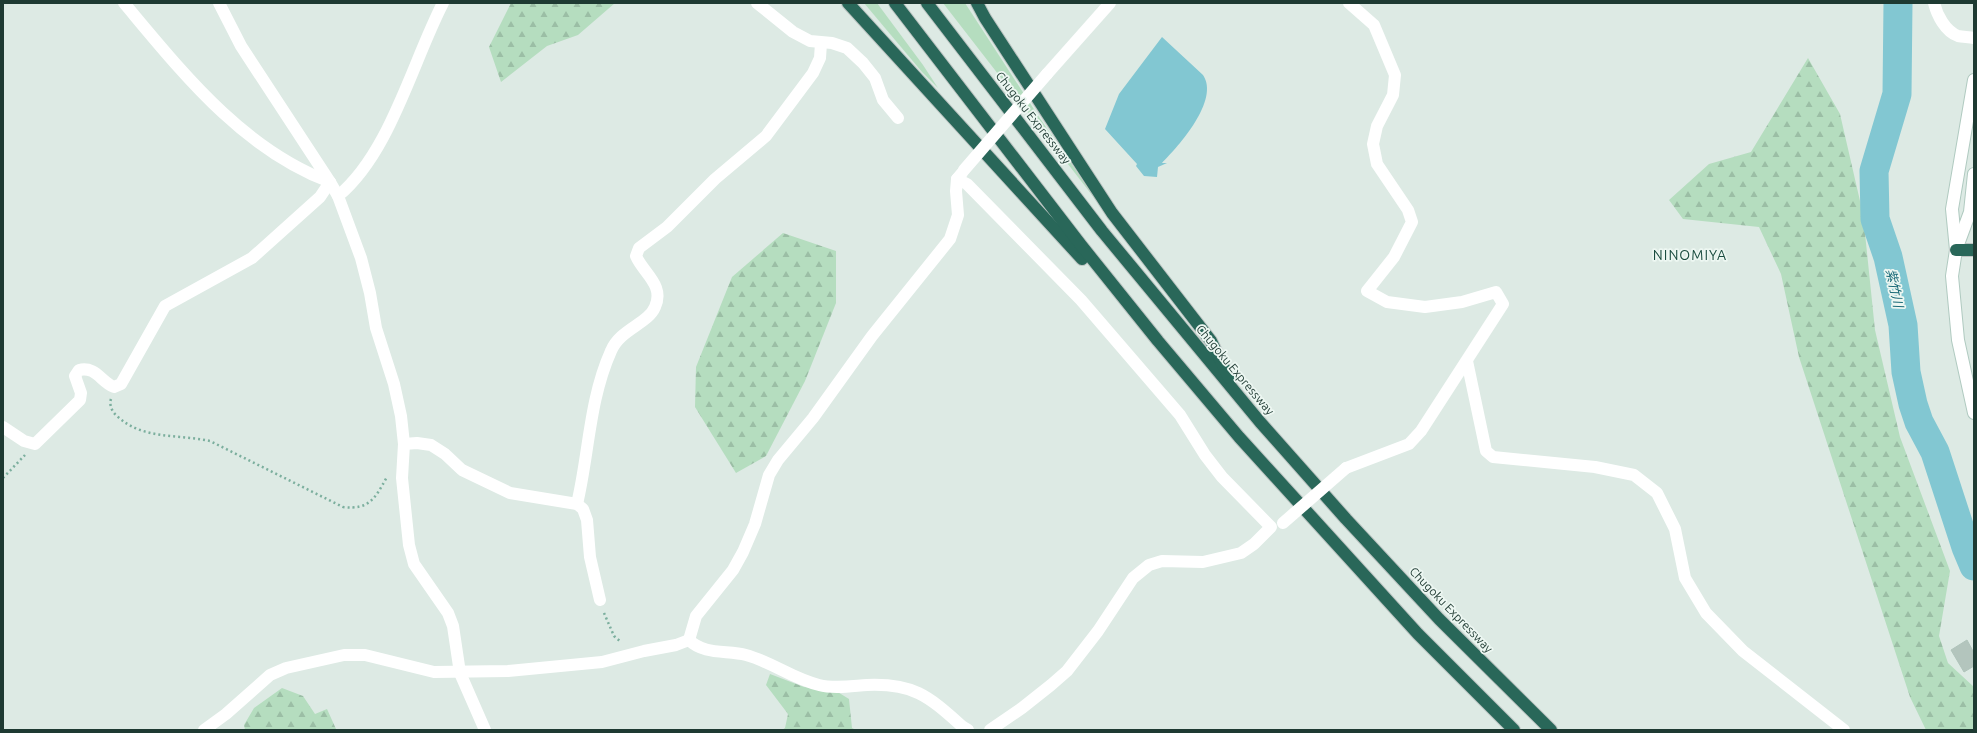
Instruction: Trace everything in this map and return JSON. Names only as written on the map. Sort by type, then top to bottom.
[{"type":"highway","points":[[848,3],[1158,341]]},
{"type":"highway","points":[[895,3],[1076,239],[1158,341],[1239,437],[1418,634],[1514,730]]},
{"type":"highway","name":"Chugoku Expressway","points":[[927,3],[1102,231],[1237,394],[1346,519],[1439,619],[1551,730]]},
{"type":"highway","points":[[978,3],[985,18],[1112,213],[1211,341],[1237,394]]},
{"type":"highway","points":[[1956,250],[1974,250]]},
{"type":"street","points":[[124,3],[169,57],[206,97],[244,132],[279,156],[315,177],[330,182]]},
{"type":"street","points":[[219,3],[241,46],[338,196],[361,258],[370,293],[376,328],[394,384],[401,416],[404,444],[402,478],[409,537],[414,564],[448,613],[453,626],[460,673],[485,730]]},
{"type":"street","points":[[338,196],[349,187],[370,160],[393,118],[444,3]]},
{"type":"street","points":[[758,3],[793,32],[810,41],[832,43],[847,48],[863,63],[875,78],[883,100],[898,118]]},
{"type":"street","points":[[689,640],[696,616],[733,570],[743,552],[755,524],[770,475],[778,460],[813,418],[872,336],[950,239],[958,215],[956,191],[961,175],[1110,3]]},
{"type":"street","points":[[990,730],[1022,708],[1067,671],[1098,631],[1133,578],[1149,565],[1162,561],[1203,562],[1241,553],[1254,544],[1272,527],[1283,523],[1346,468],[1409,444],[1421,431],[1503,304],[1496,292],[1462,302],[1425,307],[1387,302],[1367,291],[1394,257],[1412,222],[1408,210],[1377,164],[1373,144],[1377,126],[1393,96],[1395,75],[1374,25],[1358,9],[1349,3]]},
{"type":"street","points":[[1934,3],[1936,11],[1944,25],[1957,36],[1974,38]]},
{"type":"street","points":[[576,504],[581,485],[590,421],[599,384],[611,350],[619,337],[649,315],[655,307],[657,293],[651,276],[640,266],[636,256],[640,248],[667,227],[715,179],[766,136],[813,73],[820,58],[821,43]]},
{"type":"street","points":[[1956,250],[1952,209],[1974,80]]},
{"type":"street","points":[[1974,174],[1970,212],[1956,250],[1952,276],[1958,340],[1974,413]]},
{"type":"street","points":[[961,175],[967,184],[1082,300],[1180,415],[1205,455],[1222,477],[1272,527]]},
{"type":"street","points":[[3,427],[24,441],[35,444],[80,400],[81,393],[75,376],[79,370],[86,368],[96,372],[107,384],[114,387],[121,384],[165,306],[252,258],[320,197],[330,182]]},
{"type":"street","points":[[1467,361],[1486,451],[1493,457],[1595,467],[1634,475],[1658,492],[1675,529],[1684,578],[1706,613],[1743,651],[1844,730]]},
{"type":"street","points":[[404,444],[417,443],[431,445],[445,454],[462,470],[510,493],[576,504],[583,509],[587,520],[590,557],[600,600]]},
{"type":"street","points":[[204,730],[226,714],[270,675],[286,668],[344,655],[365,655],[434,672],[460,673],[508,671],[602,662],[644,651],[676,645],[689,640]]},
{"type":"street","points":[[689,640],[695,646],[708,650],[745,655],[765,661],[805,681],[821,686],[898,686],[915,690],[933,700],[968,730]]},
{"type":"path","points":[[114,387],[110,403],[113,412],[124,423],[141,431],[163,436],[190,437],[210,440],[343,507],[353,508],[367,504],[375,498],[390,472],[396,467],[403,465]]},
{"type":"path","points":[[3,478],[35,444]]},
{"type":"path","points":[[600,600],[607,624],[614,636],[624,644],[644,651]]},
{"type":"green space","points":[[511,3],[615,3],[578,35],[547,46],[501,82],[489,47]]},
{"type":"green space","points":[[864,3],[877,3],[923,65],[938,88],[922,72]]},
{"type":"green space","points":[[943,3],[965,3],[1039,117],[1102,208]]},
{"type":"green space","points":[[1808,58],[1840,114],[1863,214],[1875,330],[1900,437],[1950,571],[1939,636],[1948,663],[1974,687],[1974,730],[1926,730],[1910,697],[1799,357],[1781,274],[1759,227],[1683,219],[1669,200],[1709,164],[1751,152]]},
{"type":"green space","points":[[783,233],[836,251],[836,303],[805,381],[766,456],[736,473],[695,407],[696,367],[732,277]]},
{"type":"green space","points":[[770,674],[804,687],[836,691],[849,699],[852,728],[856,730],[782,730],[785,728],[788,714],[766,685]]},
{"type":"green space","points":[[282,688],[303,696],[315,714],[327,709],[336,729],[245,730],[244,725],[254,708]]},
{"type":"water","points":[[1162,37],[1203,75],[1207,85],[1206,97],[1202,109],[1187,134],[1162,163],[1167,163],[1158,167],[1157,177],[1144,176],[1136,166],[1137,164],[1105,129],[1119,94]]},
{"type":"building","points":[[1967,640],[1974,653],[1974,666],[1964,672],[1951,650]]},
{"type":"waterway","name":"紫竹川","points":[[1898,3],[1897,94],[1874,171],[1875,219],[1888,257],[1903,325],[1906,372],[1913,404],[1919,422],[1935,452],[1966,547],[1974,566]]},
{"type":"district","name":"NINOMIYA","points":[[1690,255]]}]
